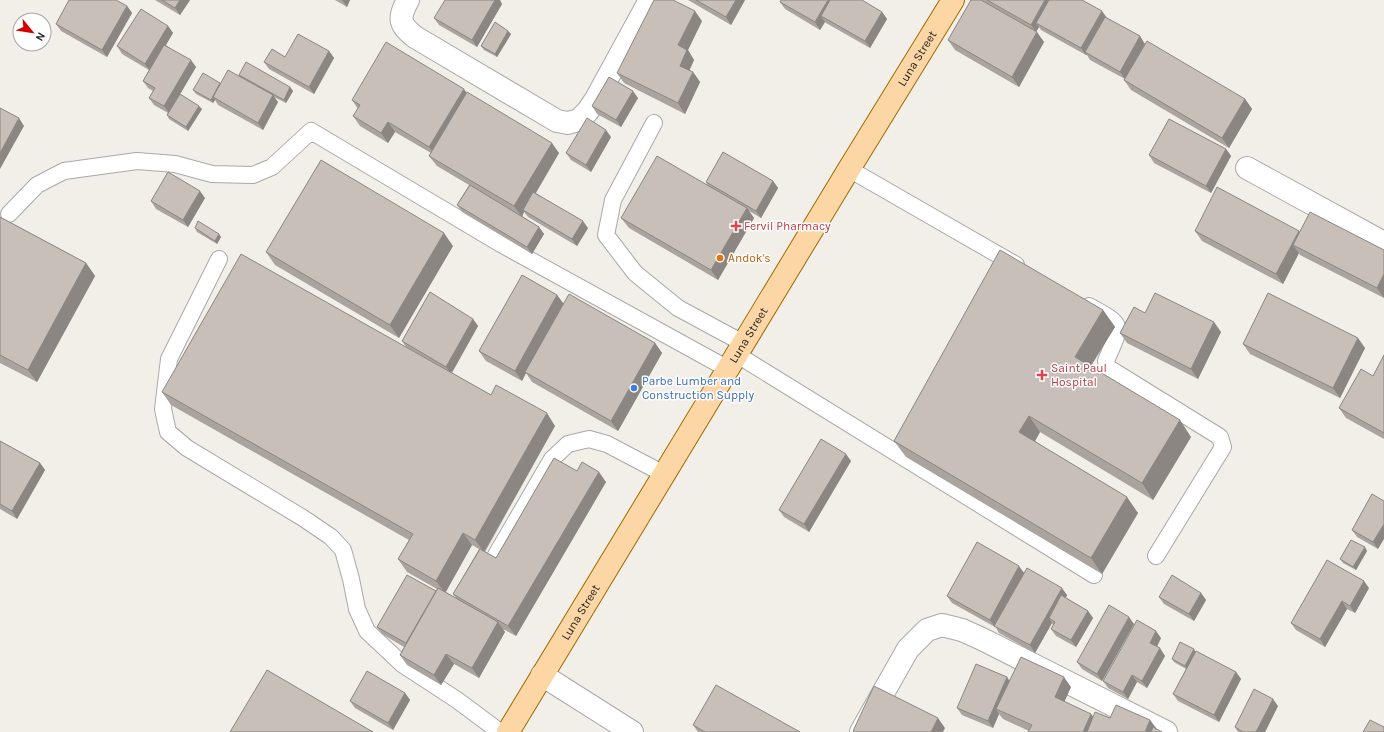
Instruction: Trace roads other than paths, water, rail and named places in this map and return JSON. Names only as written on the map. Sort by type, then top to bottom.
[{"type":"main road","name":"Luna Street","points":[[508,732],[953,0]]},
{"type":"street","points":[[408,0],[402,11],[400,21],[415,37],[557,121],[568,123],[579,120],[596,99],[650,0]]},
{"type":"street","points":[[1247,168],[1384,243]]},
{"type":"street","points":[[861,732],[908,649],[926,630],[942,625],[962,630],[982,639],[1166,732]]},
{"type":"street","points":[[542,676],[632,732]]},
{"type":"lane","points":[[654,123],[613,200],[606,235],[635,274],[736,355]]},
{"type":"lane","points":[[9,214],[37,185],[64,171],[137,161],[175,164],[212,174],[253,175],[272,167],[311,131],[501,244],[736,355],[1094,575]]},
{"type":"lane","points":[[849,169],[1029,272]]},
{"type":"lane","points":[[220,259],[169,359],[163,409],[168,432],[187,448],[303,518],[331,537],[343,550],[357,609],[367,631],[402,664],[457,700],[500,732]]},
{"type":"lane","points":[[1077,300],[1112,319],[1116,323],[1118,329],[1116,337],[1106,360],[1108,367],[1220,437],[1222,442],[1223,447],[1156,556]]},
{"type":"lane","points":[[496,555],[552,459],[568,444],[589,439],[607,444],[664,474]]},
{"type":"place","name":"Fervil Pharmacy","points":[[736,226]]},
{"type":"place","name":"Andok's","points":[[720,258]]},
{"type":"place","name":"Saint Paul Hospital","points":[[1042,375]]},
{"type":"place","name":"Parbe Lumber and Construction Supply","points":[[634,388]]}]
